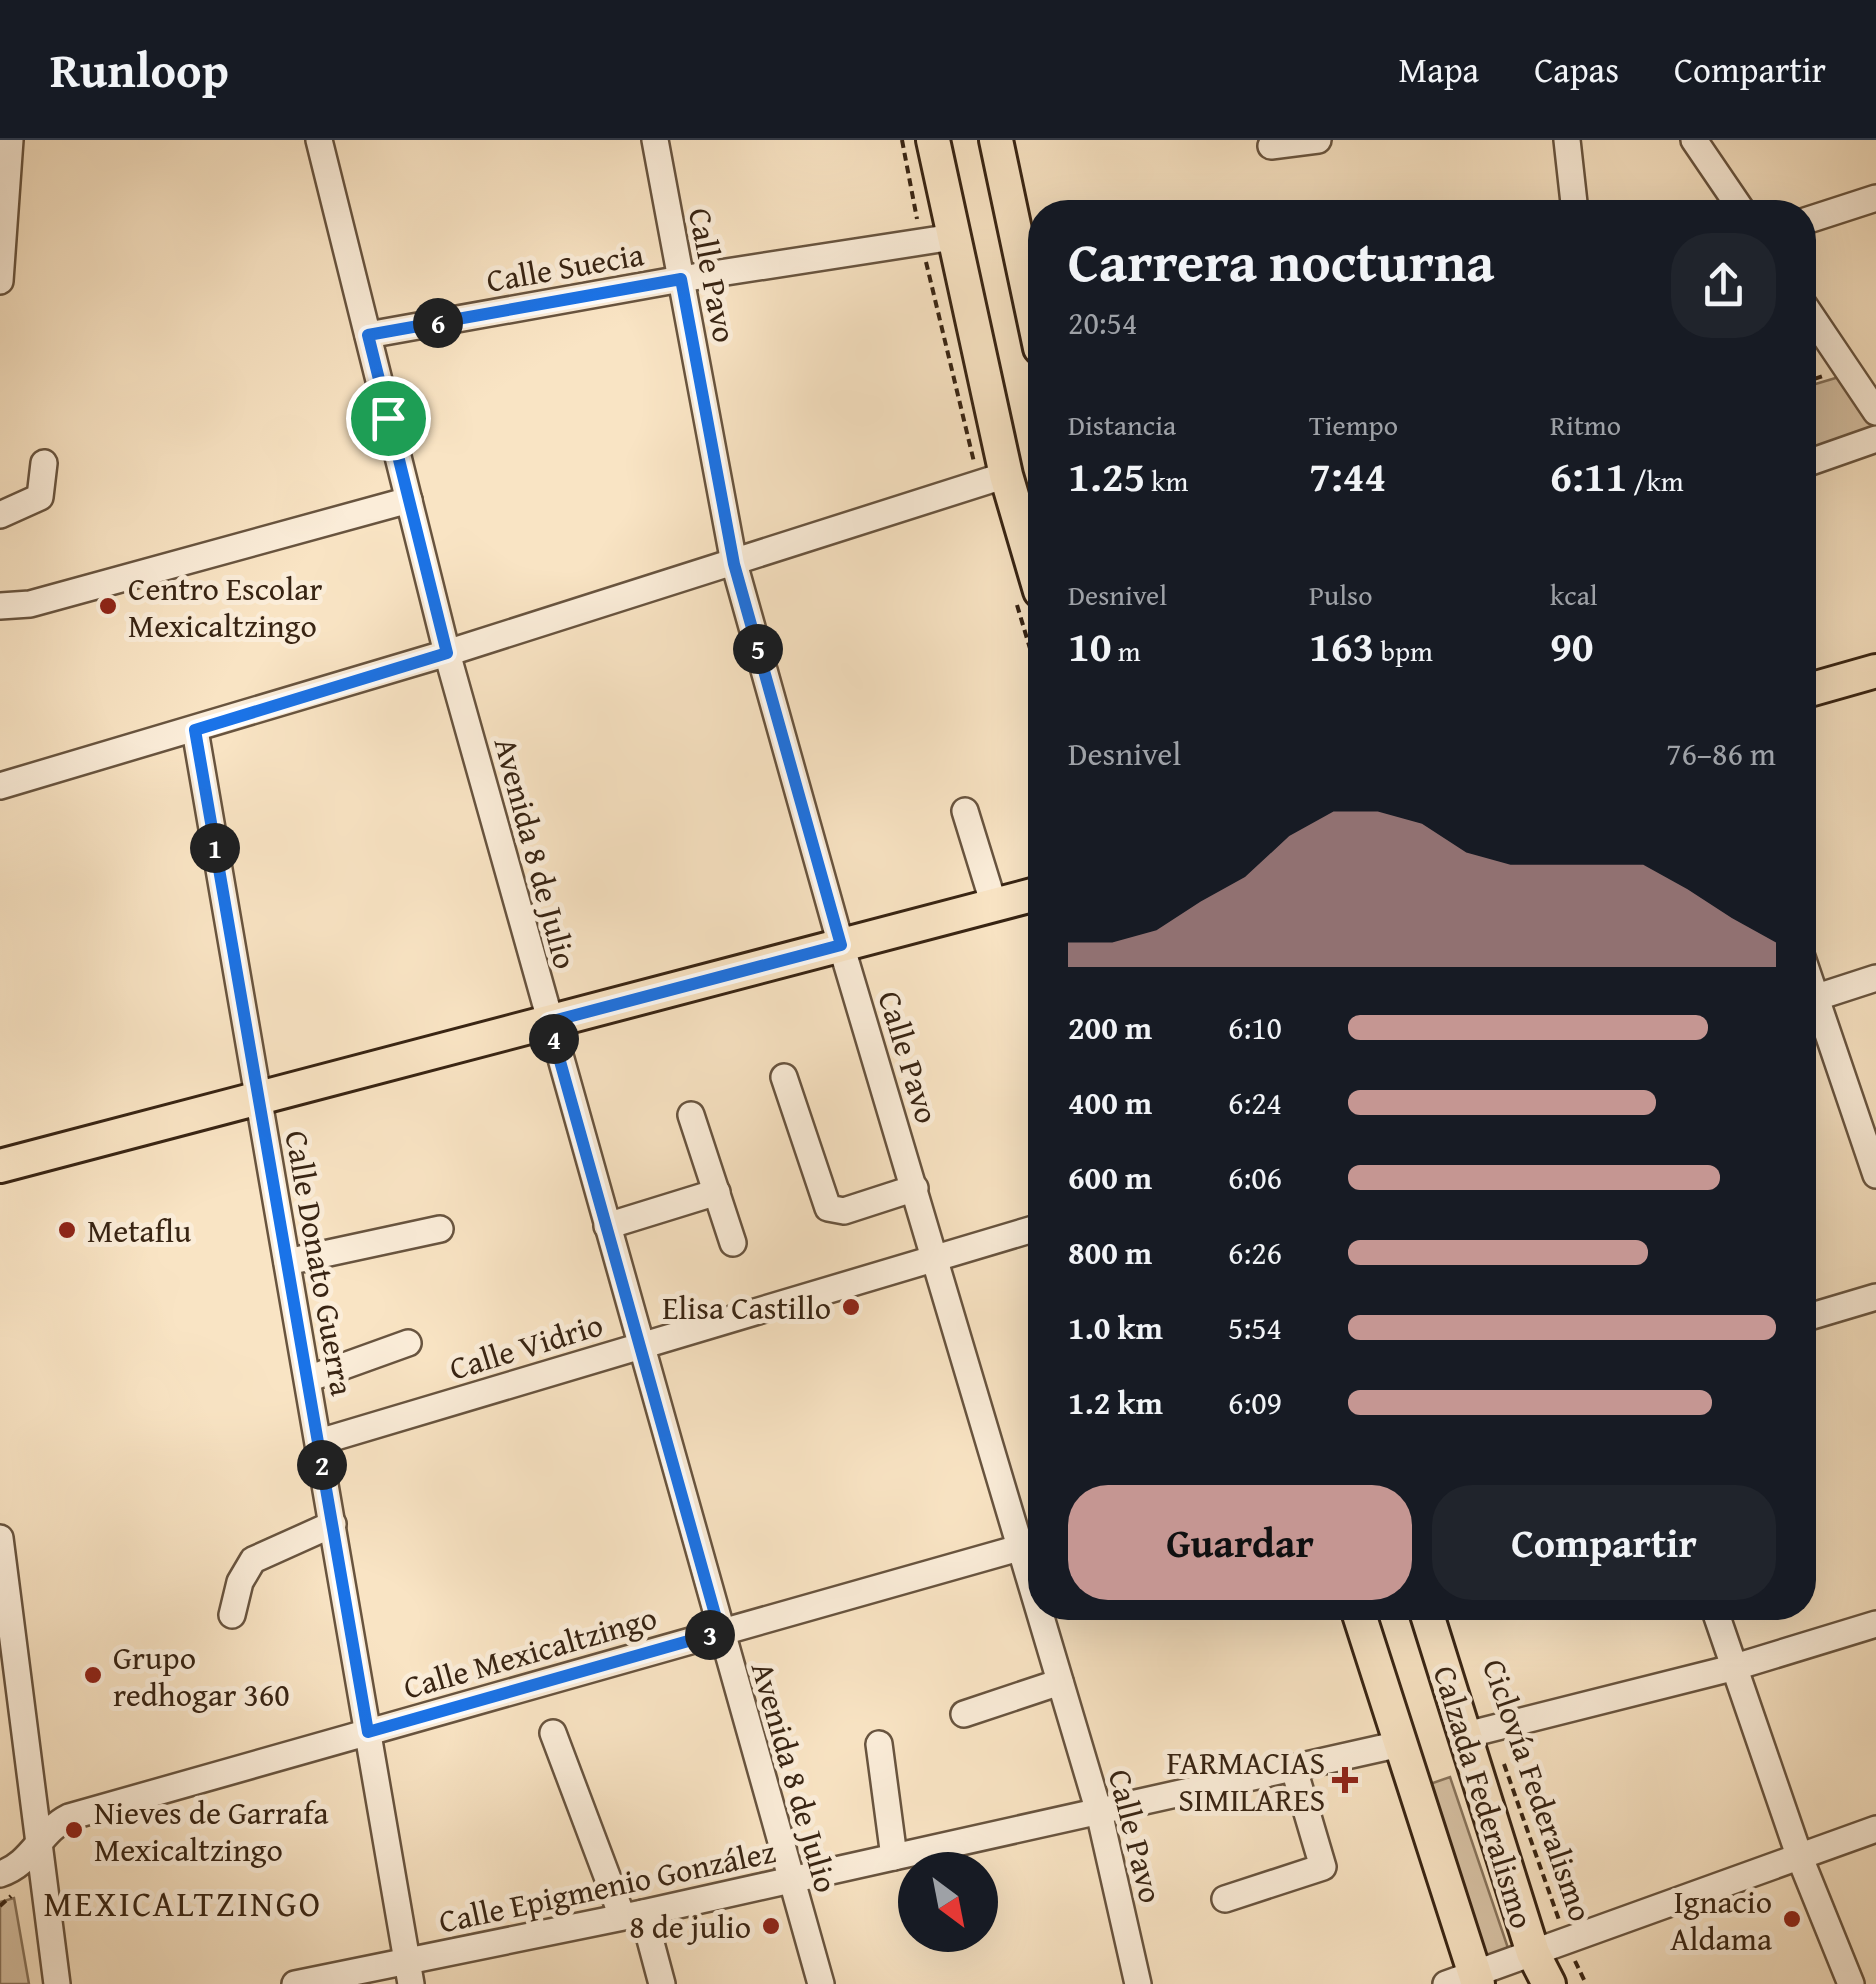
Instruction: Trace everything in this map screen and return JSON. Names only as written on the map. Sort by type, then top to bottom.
[{"type":"main road","points":[[933,140],[1006,475],[1028,551]]},
{"type":"main road","points":[[996,140],[1028,291]]},
{"type":"main road","points":[[1816,688],[1876,672]]},
{"type":"main road","points":[[0,1166],[1028,896]]},
{"type":"main road","name":"Calzada Federalismo","points":[[1360,1620],[1400,1744],[1465,1981]]},
{"type":"main road","name":"Calzada Federalismo","points":[[1429,1620],[1479,1732],[1533,1953],[1548,1984]]},
{"type":"street","points":[[0,281],[10,140]]},
{"type":"street","name":"Avenida 8 de Julio","points":[[320,140],[447,653],[820,1984]]},
{"type":"street","name":"Calle Pavo","points":[[655,140],[734,564],[841,945],[936,1257],[1028,1539]]},
{"type":"street","points":[[1272,146],[1318,140]]},
{"type":"street","points":[[1566,140],[1573,200]]},
{"type":"street","points":[[1694,140],[1735,200]]},
{"type":"street","points":[[1816,217],[1876,198]]},
{"type":"street","name":"Calle Suecia","points":[[368,335],[681,279],[953,237]]},
{"type":"street","points":[[1816,323],[1876,412]]},
{"type":"street","points":[[1816,461],[1876,439]]},
{"type":"street","points":[[0,515],[40,497],[44,463]]},
{"type":"street","points":[[0,786],[447,653],[1006,475]]},
{"type":"street","points":[[0,606],[30,604],[409,500]]},
{"type":"street","name":"Calle Donato Guerra","points":[[195,730],[409,1972]]},
{"type":"street","points":[[965,811],[994,905]]},
{"type":"street","points":[[1816,998],[1876,978]]},
{"type":"street","points":[[1816,1018],[1876,1175]]},
{"type":"street","points":[[784,1077],[828,1208],[844,1211],[915,1188]]},
{"type":"street","points":[[691,1114],[734,1243]]},
{"type":"street","points":[[607,1226],[717,1192]]},
{"type":"street","points":[[288,1262],[440,1229]]},
{"type":"street","name":"Calle Vidrio","points":[[318,1442],[1028,1230]]},
{"type":"street","points":[[1816,1315],[1876,1298]]},
{"type":"street","points":[[308,1379],[408,1342]]},
{"type":"street","points":[[232,1615],[240,1582],[254,1560],[333,1524]]},
{"type":"street","points":[[0,1538],[7,1649],[57,1984]]},
{"type":"street","name":"Calle Mexicaltzingo","points":[[0,1874],[25,1861],[50,1826],[69,1818],[1028,1546]]},
{"type":"street","name":"Calle Pavo","points":[[1046,1620],[1098,1812],[1138,1984]]},
{"type":"street","points":[[1718,1620],[1800,1858],[1851,1984]]},
{"type":"street","points":[[1479,1732],[1732,1668],[1876,1624]]},
{"type":"street","points":[[964,1714],[1060,1682]]},
{"type":"street","points":[[552,1733],[662,1984]]},
{"type":"street","points":[[879,1744],[894,1857]]},
{"type":"street","name":"Calle Epigmenio González","points":[[295,1984],[409,1972],[633,1915],[1400,1744]]},
{"type":"street","points":[[1225,1898],[1322,1867],[1294,1769]]},
{"type":"street","points":[[1465,1981],[1876,1829]]},
{"type":"path","name":"Ciclovía Federalismo","points":[[1479,1732],[1586,1984]]},
{"type":"shaded area","points":[[1839,377],[1873,427],[1816,448],[1816,384]]},
{"type":"shaded area","points":[[1450,1777],[1510,1954],[1487,1962],[1427,1785]]},
{"type":"shaded area","points":[[14,1898],[29,1984],[0,1984],[0,1902]]},
{"type":"place","name":"Centro Escolar Mexicaltzingo","points":[[108,606]]},
{"type":"place","name":"Metaflu","points":[[67,1230]]},
{"type":"place","name":"Elisa Castillo","points":[[851,1307]]},
{"type":"place","name":"Grupo redhogar 360","points":[[93,1675]]},
{"type":"place","name":"FARMACIAS SIMILARES","points":[[1345,1780]]},
{"type":"place","name":"Nieves de Garrafa Mexicaltzingo","points":[[74,1830]]},
{"type":"place","name":"Ignacio Aldama","points":[[1792,1919]]},
{"type":"place","name":"8 de julio","points":[[771,1926]]},
{"type":"district","name":"MEXICALTZINGO","points":[[183,1903]]},
{"type":"route","points":[[681,279],[734,564],[841,945],[549,1022],[720,1632],[368,1732],[195,730],[447,653],[388,418],[368,335],[681,279]]}]
